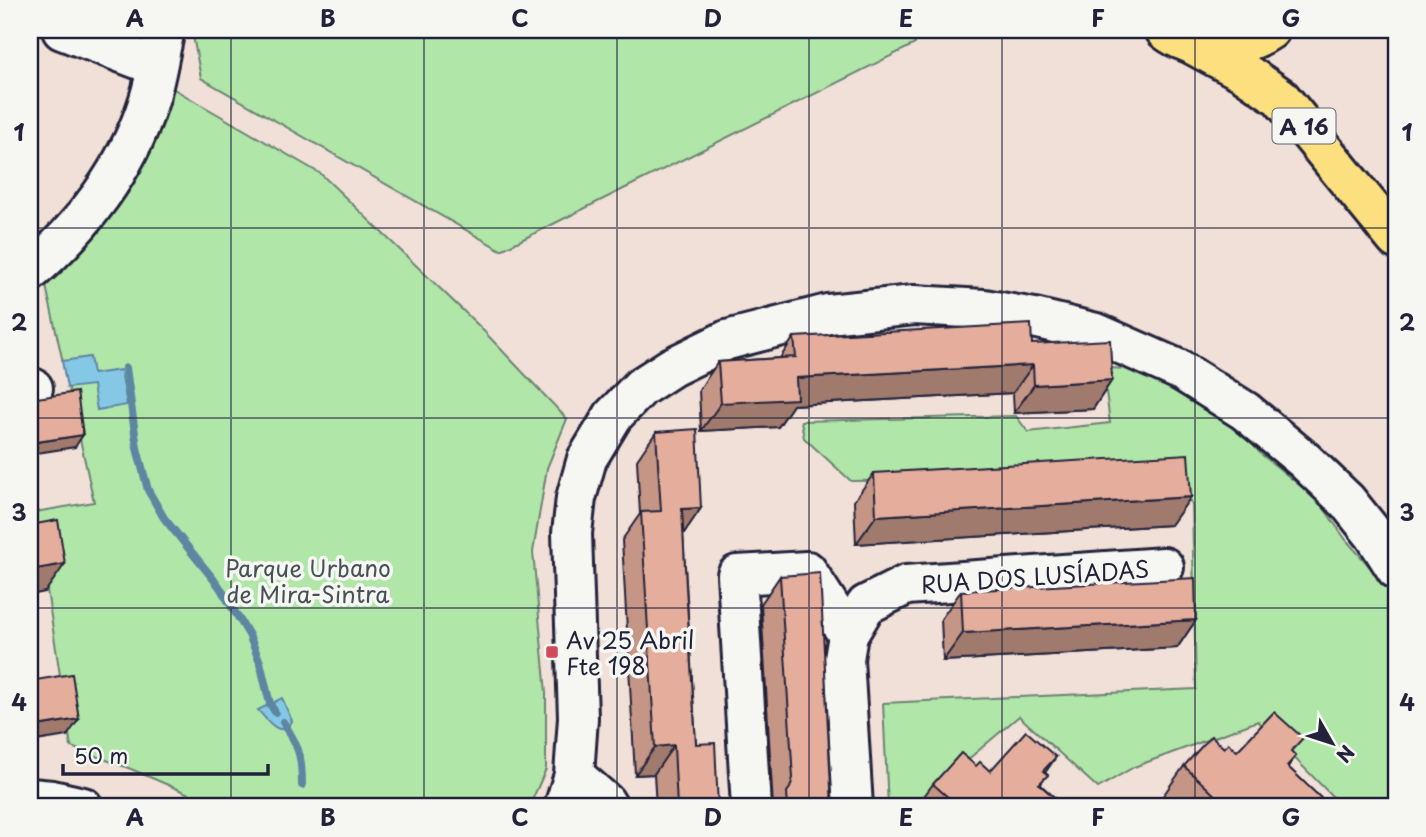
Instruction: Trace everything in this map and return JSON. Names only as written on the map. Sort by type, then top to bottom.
[{"type":"main road","points":[[1170,34],[1216,46],[1244,43],[1270,30]]},
{"type":"main road","name":"A 16","points":[[1170,34],[1245,73],[1280,97],[1396,239]]},
{"type":"street","points":[[62,30],[156,66]]},
{"type":"street","points":[[30,272],[52,253],[81,220],[108,186],[130,148],[149,102],[165,30]]},
{"type":"street","points":[[608,807],[605,802],[569,791],[578,718],[572,533],[576,498],[587,459],[613,416],[641,387],[672,366],[727,340],[828,314],[914,305],[984,309],[1096,333],[1180,370],[1245,411],[1304,460],[1347,502],[1375,536],[1396,569]]},
{"type":"street","name":"RUA DOS LUSÍADAS","points":[[853,807],[844,659],[848,635],[866,605],[906,585],[1164,568]]},
{"type":"street","points":[[751,807],[737,575],[807,571],[848,635]]},
{"type":"street","points":[[30,798],[83,807]]},
{"type":"green space","points":[[197,30],[914,30],[915,44],[501,250],[201,78],[193,36]]},
{"type":"green space","name":"Parque Urbano de Mira-Sintra","points":[[167,85],[321,174],[478,325],[567,419],[547,468],[533,552],[546,693],[546,769],[529,807],[219,807],[131,769],[71,747],[35,512],[94,502],[46,286],[104,216]]},
{"type":"green space","points":[[1103,368],[1135,369],[1238,428],[1261,454],[1318,500],[1346,540],[1390,586],[1396,599],[1396,807],[1337,807],[1335,799],[1258,721],[1134,767],[1098,788],[1019,716],[939,784],[924,807],[888,807],[883,703],[1196,689],[1192,504],[1172,477],[851,481],[804,438],[801,421],[1016,416],[1028,432],[1110,423]]},
{"type":"water","points":[[90,357],[93,374],[121,370],[127,405],[97,410],[93,385],[67,388],[62,361]]},
{"type":"water","points":[[282,698],[292,721],[288,727],[279,729],[258,710]]},
{"type":"building","points":[[1031,324],[1032,344],[1110,340],[1112,380],[1034,385],[1033,365],[796,378],[797,399],[721,403],[718,362],[796,357],[794,337]]},
{"type":"building","points":[[77,392],[83,435],[30,443],[30,399]]},
{"type":"building","points":[[697,429],[701,508],[682,509],[686,587],[696,744],[715,743],[718,807],[677,807],[674,745],[655,747],[641,512],[661,511],[656,432]]},
{"type":"building","points":[[1188,454],[1191,497],[876,516],[874,473]]},
{"type":"building","points":[[58,520],[65,564],[30,570],[30,525]]},
{"type":"building","points":[[820,573],[832,807],[788,807],[787,792],[793,778],[780,576]]},
{"type":"building","points":[[1195,578],[1196,620],[963,633],[961,591]]},
{"type":"building","points":[[72,674],[79,719],[30,727],[30,681]]},
{"type":"building","points":[[1274,712],[1303,738],[1291,751],[1296,756],[1287,766],[1326,803],[1322,807],[1214,807],[1221,801],[1184,766],[1211,736],[1224,748],[1228,743],[1237,751]]},
{"type":"building","points":[[1026,731],[1056,757],[1043,771],[1048,775],[1039,784],[1065,807],[959,807],[933,784],[961,753],[976,766],[980,762],[990,771]]},
{"type":"waterway","points":[[126,368],[137,448],[148,490],[164,518],[219,586],[249,635],[260,662],[270,704],[275,712]]},
{"type":"waterway","points":[[283,722],[298,752],[302,785]]},
{"type":"place","name":"Av 25 Abril Fte 198","points":[[552,652]]}]
